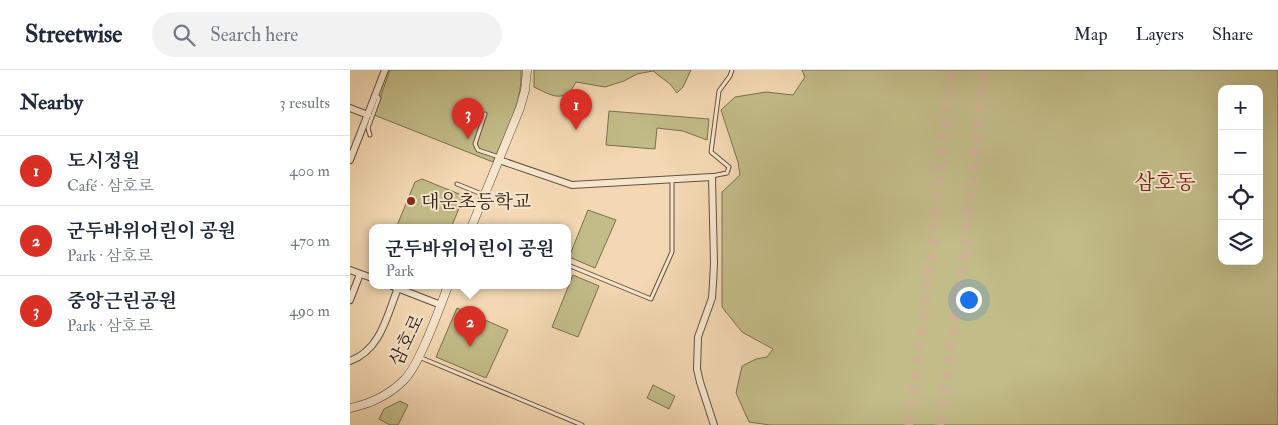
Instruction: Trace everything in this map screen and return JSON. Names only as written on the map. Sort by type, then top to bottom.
[{"type":"street","points":[[350,160],[385,70]]},
{"type":"street","points":[[474,224],[484,195],[520,108],[525,90],[527,70]]},
{"type":"street","points":[[350,108],[368,115]]},
{"type":"street","points":[[499,159],[572,185],[712,177],[714,245],[712,298],[698,337],[697,369],[714,425]]},
{"type":"street","points":[[350,270],[369,277]]},
{"type":"street","points":[[350,300],[360,274]]},
{"type":"street","points":[[350,360],[367,352],[377,340],[394,289]]},
{"type":"street","points":[[400,289],[441,305]]},
{"type":"street","name":"삼호로","points":[[350,408],[387,394],[404,380],[419,356],[447,289]]},
{"type":"lane","points":[[712,177],[727,173],[728,167],[712,152],[719,91],[732,70]]},
{"type":"lane","points":[[370,135],[368,128],[379,98],[375,95]]},
{"type":"lane","points":[[485,114],[474,144],[478,150],[499,159]]},
{"type":"lane","points":[[571,267],[652,299],[672,252],[672,179]]},
{"type":"lane","points":[[457,184],[484,195]]},
{"type":"lane","points":[[419,356],[582,425]]},
{"type":"shaded area","points":[[390,70],[521,70],[521,82],[516,106],[493,162],[374,115]]},
{"type":"shaded area","points":[[534,70],[691,70],[683,87],[677,93],[670,84],[653,71],[637,74],[624,81],[605,87],[576,82],[567,94],[557,96],[534,87]]},
{"type":"shaded area","points":[[802,70],[1278,70],[1278,425],[770,425],[749,422],[736,393],[742,366],[756,359],[767,357],[773,349],[742,332],[722,307],[722,192],[740,175],[738,162],[721,110],[735,97],[766,92],[793,95],[805,77]]},
{"type":"shaded area","points":[[609,111],[709,119],[707,140],[683,131],[657,128],[655,149],[606,145]]},
{"type":"shaded area","points":[[422,179],[464,196],[453,224],[398,224],[415,182]]},
{"type":"shaded area","points":[[588,210],[616,220],[595,268],[571,258],[571,252]]},
{"type":"shaded area","points":[[573,275],[599,286],[578,337],[552,327],[567,289],[571,289]]},
{"type":"shaded area","points":[[457,308],[508,330],[486,378],[436,357]]},
{"type":"shaded area","points":[[653,385],[675,396],[669,409],[647,398]]},
{"type":"shaded area","points":[[400,401],[408,405],[398,425],[390,425],[379,419],[384,409]]},
{"type":"tunnel","points":[[908,425],[924,314],[951,70]]},
{"type":"tunnel","points":[[939,425],[964,248],[983,70]]},
{"type":"place","name":"도시정원","points":[[576,130]]},
{"type":"place","name":"중앙근린공원","points":[[468,139]]},
{"type":"place","name":"대운초등학교","points":[[411,201]]},
{"type":"place","name":"군두바위어린이 공원","points":[[470,347]]},
{"type":"district","name":"삼호동","points":[[1165,182]]}]
